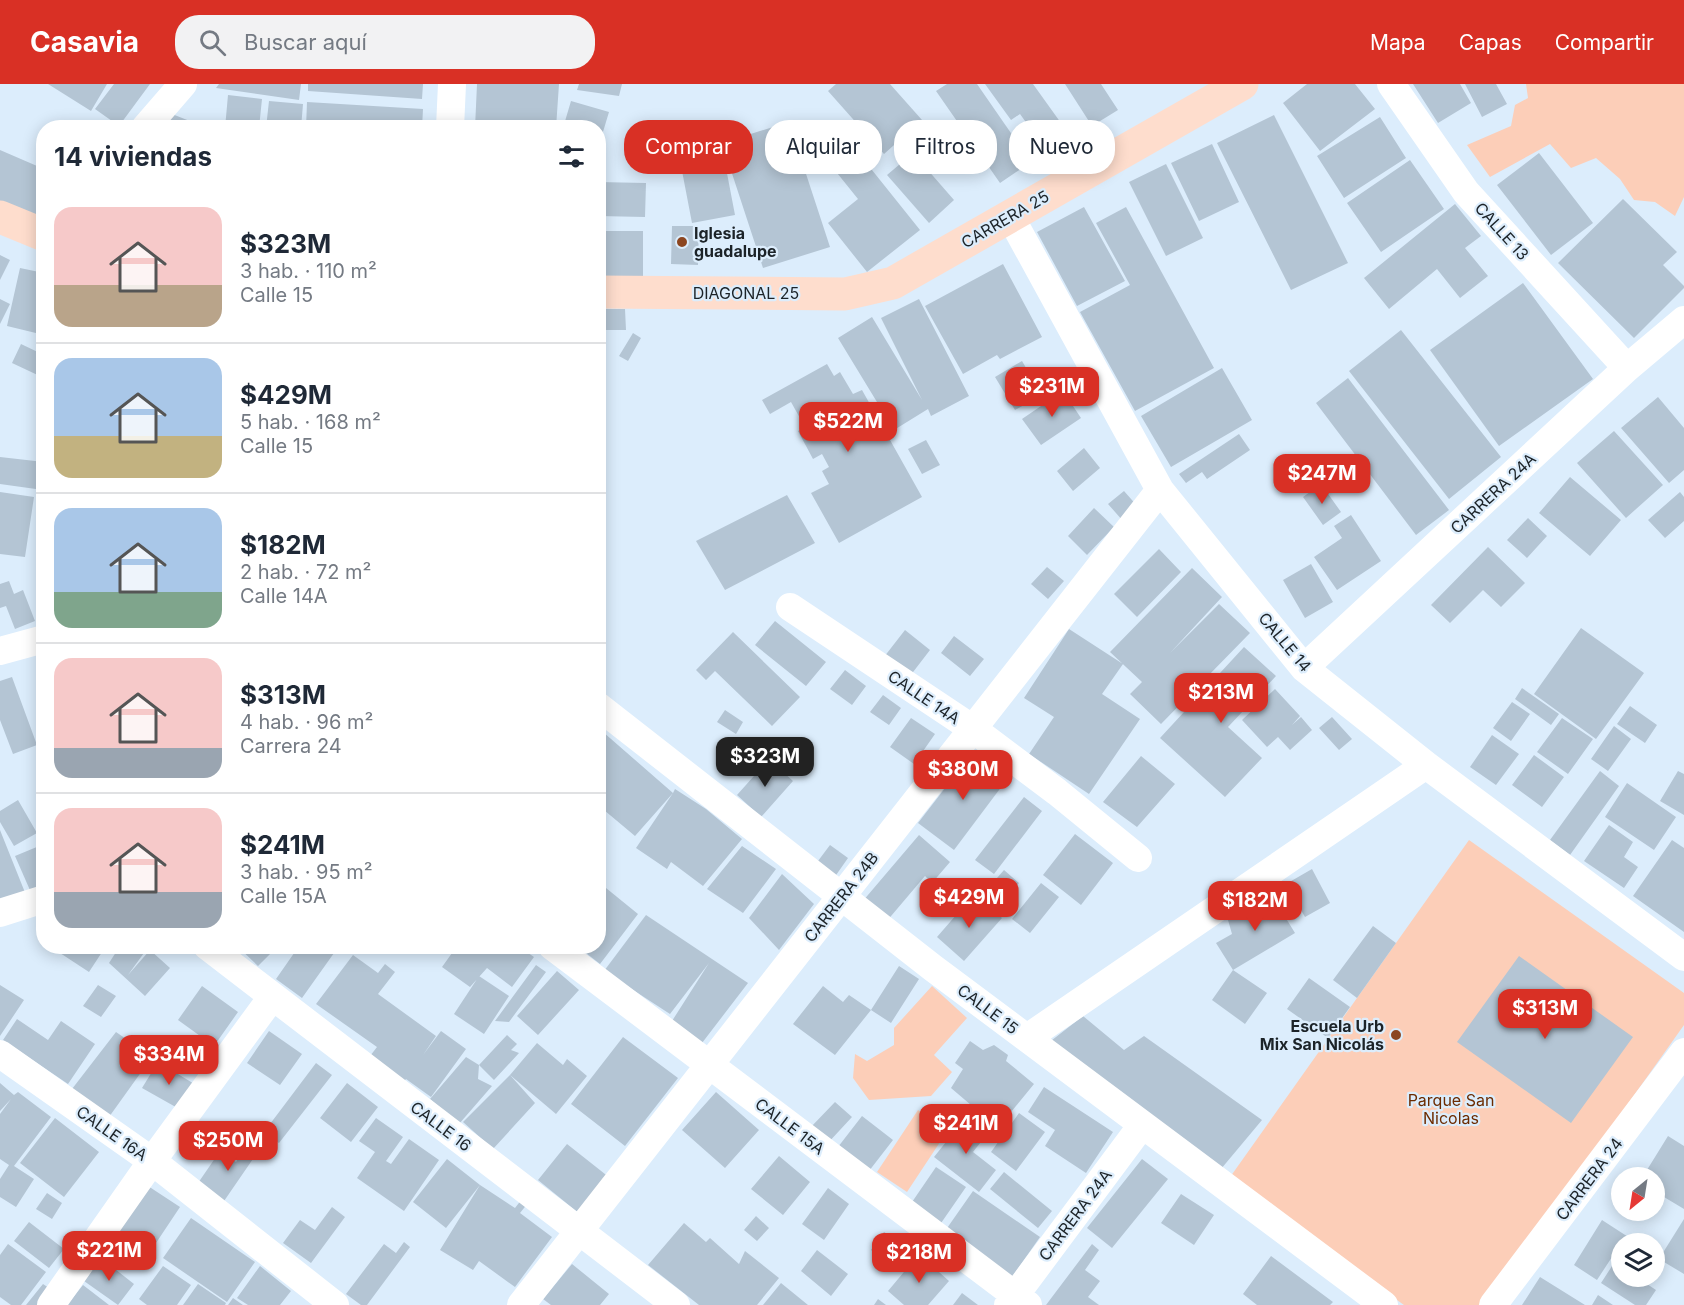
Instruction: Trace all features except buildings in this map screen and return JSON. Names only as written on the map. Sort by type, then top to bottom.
[{"type":"main road","name":"CARRERA 25","points":[[893,283],[1242,84]]},
{"type":"main road","points":[[0,217],[36,232]]},
{"type":"main road","name":"DIAGONAL 25","points":[[606,292],[845,294],[893,283]]},
{"type":"street","points":[[152,120],[183,84]]},
{"type":"street","points":[[450,120],[452,84]]},
{"type":"street","name":"CALLE 13","points":[[1391,84],[1466,192],[1627,368]]},
{"type":"street","name":"CALLE 14","points":[[1010,216],[1160,490],[1304,668],[1425,765],[1684,957]]},
{"type":"street","name":"CARRERA 24A","points":[[1304,668],[1627,368],[1678,336]]},
{"type":"street","name":"CARRERA 24B","points":[[521,1305],[1160,490]]},
{"type":"street","name":"CALLE 14A","points":[[790,607],[973,729],[1057,792],[1138,858]]},
{"type":"street","points":[[0,651],[36,641]]},
{"type":"street","name":"CALLE 15","points":[[606,712],[933,968],[1384,1305]]},
{"type":"street","points":[[1027,1038],[1425,765]]},
{"type":"street","points":[[0,913],[36,902]]},
{"type":"street","name":"CALLE 16","points":[[217,954],[676,1305]]},
{"type":"street","name":"CALLE 15A","points":[[563,954],[1017,1302]]},
{"type":"street","points":[[51,1305],[152,1161],[272,997]]},
{"type":"street","name":"CARRERA 24","points":[[1493,1305],[1684,1052]]},
{"type":"street","name":"CALLE 16A","points":[[0,1054],[152,1161],[335,1305]]},
{"type":"street","name":"CARRERA 24A","points":[[1017,1302],[1142,1125]]},
{"type":"green space","points":[[1526,84],[1684,84],[1684,197],[1675,216],[1655,202],[1634,200],[1620,179],[1596,158],[1571,168],[1550,144],[1490,177],[1467,145],[1511,126],[1515,105],[1528,98]]},
{"type":"green space","name":"Parque San Nicolas","points":[[1469,840],[1684,993],[1684,1025],[1485,1305],[1404,1305],[1228,1180]]},
{"type":"green space","points":[[932,986],[967,1018],[934,1055],[952,1072],[931,1096],[869,1100],[853,1078],[855,1054],[867,1061],[894,1045],[894,1028]]},
{"type":"green space","points":[[918,1110],[948,1130],[907,1192],[877,1172]]},
{"type":"place","name":"Iglesia guadalupe","points":[[682,242]]},
{"type":"place","name":"Escuela Urb Mix San Nicolás","points":[[1396,1035]]}]
